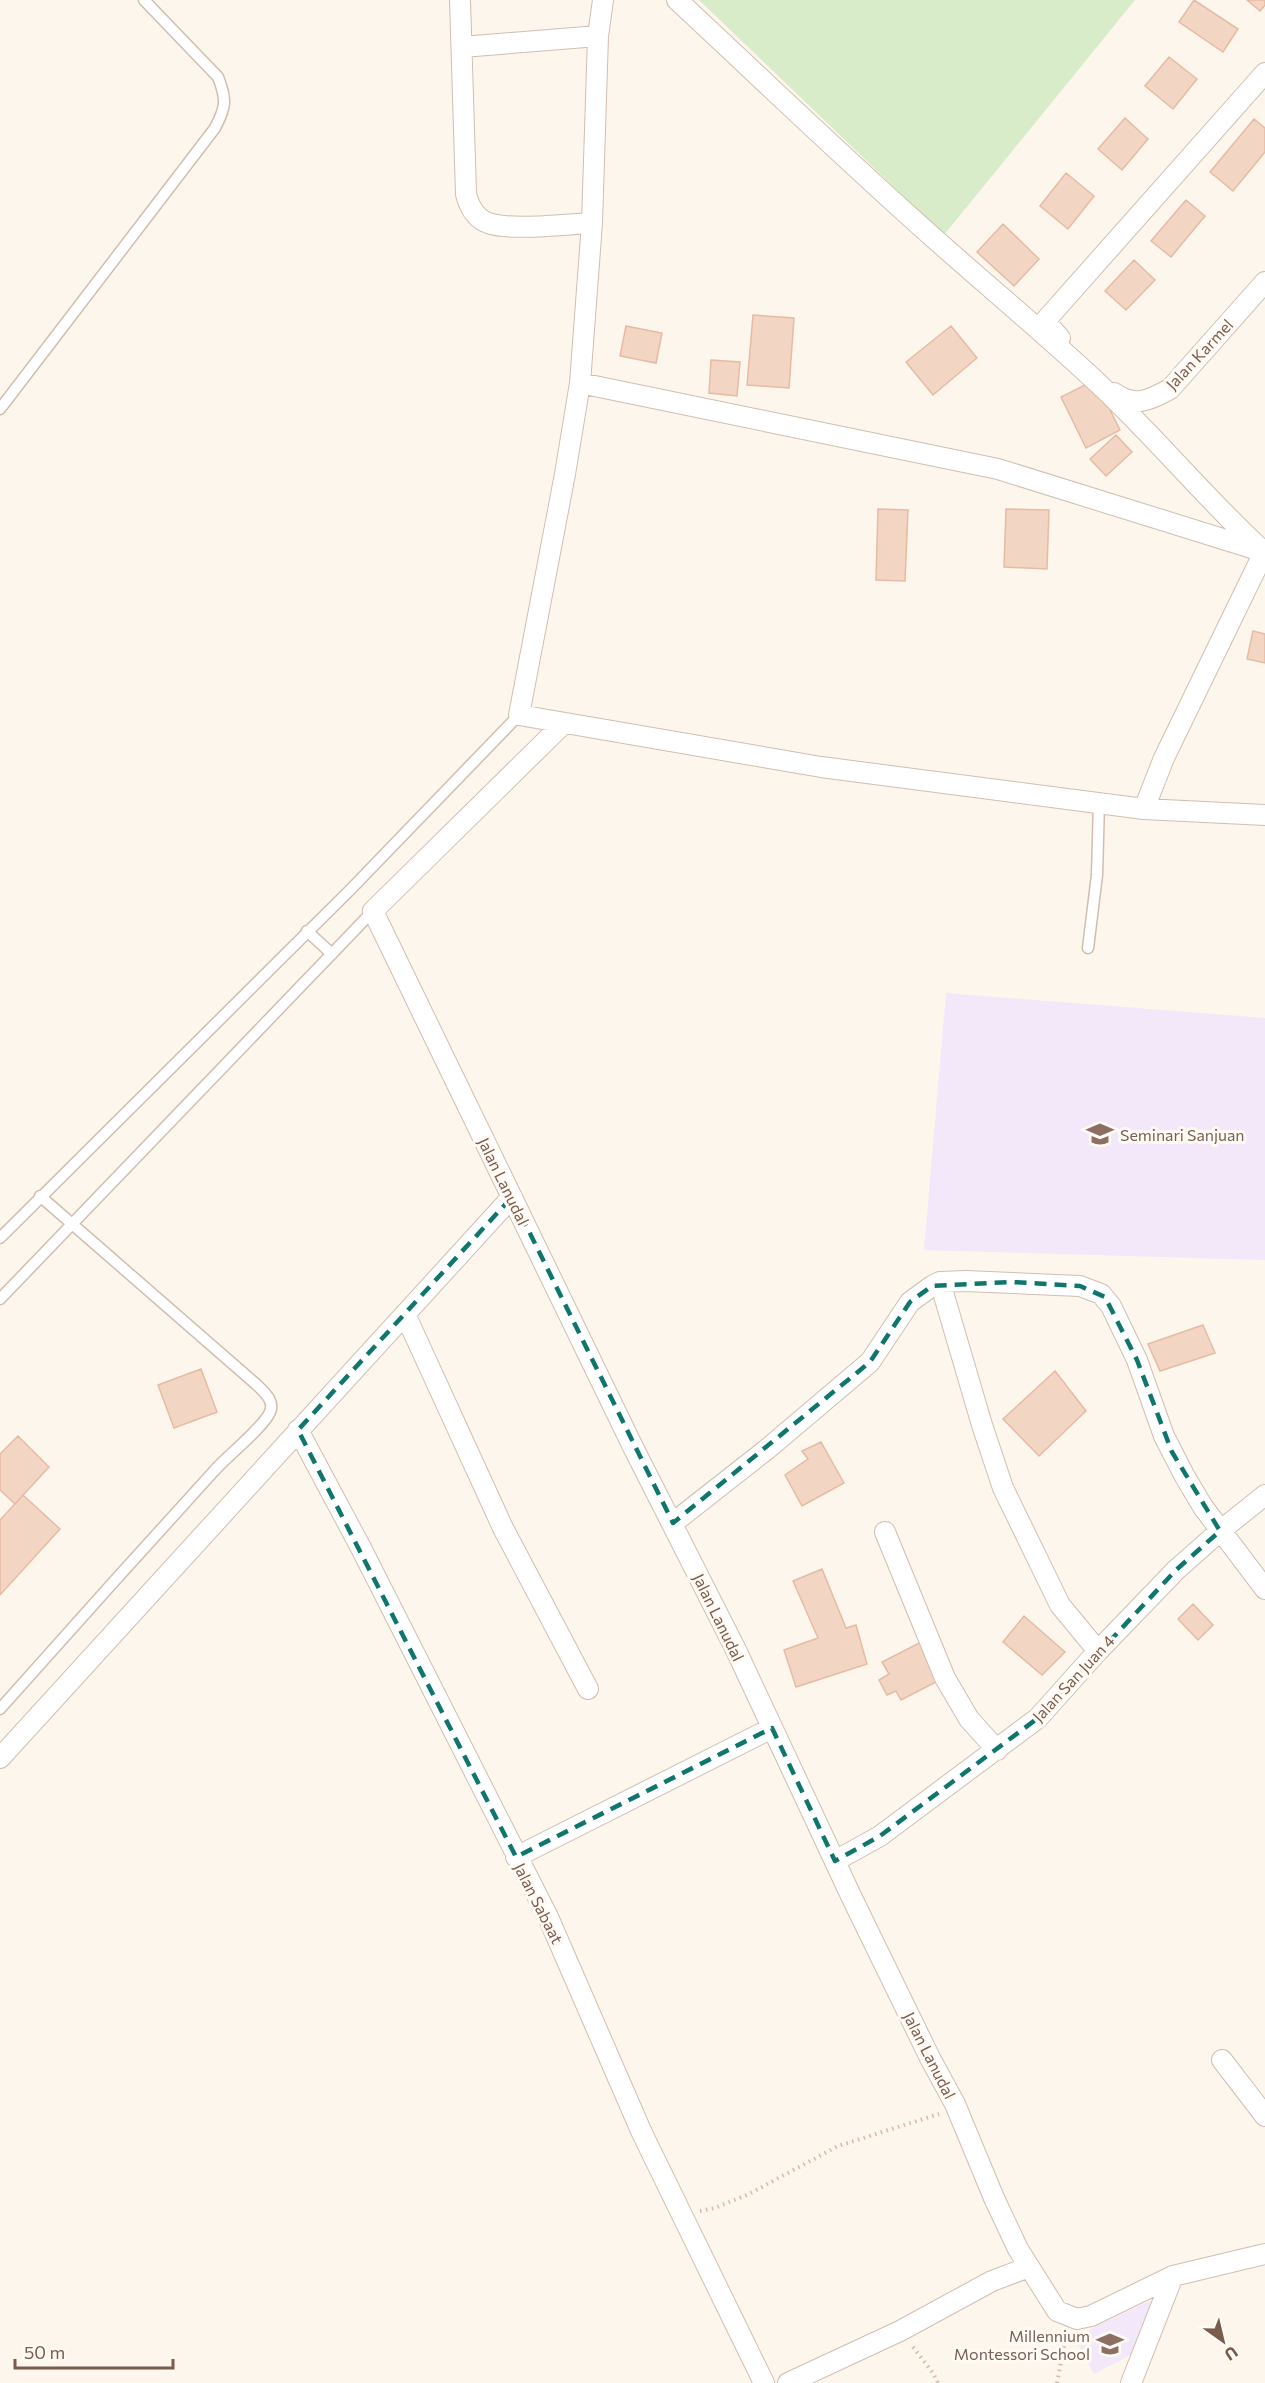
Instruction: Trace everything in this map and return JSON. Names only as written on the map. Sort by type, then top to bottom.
[{"type":"street","points":[[460,0],[466,194],[469,206],[487,223],[512,226],[592,223]]},
{"type":"street","points":[[603,0],[598,36],[592,223],[580,383],[519,715],[821,767],[1144,809],[1265,815]]},
{"type":"street","points":[[676,0],[936,240],[1032,322],[1103,388],[1154,438],[1230,521],[1264,551]]},
{"type":"street","points":[[462,47],[598,36]]},
{"type":"street","name":"Jalan Karmel","points":[[1265,73],[1045,321],[1112,392],[1122,399],[1139,403],[1151,400],[1170,389],[1265,282]]},
{"type":"street","points":[[580,383],[998,469],[1264,551]]},
{"type":"street","points":[[1144,809],[1164,758],[1264,551]]},
{"type":"street","points":[[373,912],[562,724]]},
{"type":"street","name":"Jalan Lanudal","points":[[373,912],[633,1447],[673,1523],[930,2058],[956,2104],[994,2198],[1029,2267],[1057,2311],[1069,2316]]},
{"type":"street","points":[[0,1758],[512,1197]]},
{"type":"street","points":[[673,1523],[766,1450],[870,1362],[910,1302],[940,1282],[1012,1282],[1080,1286],[1105,1297],[1137,1360],[1154,1411],[1172,1452],[1203,1507],[1265,1590]]},
{"type":"street","points":[[940,1282],[1003,1488],[1060,1605],[1098,1651]]},
{"type":"street","points":[[405,1314],[502,1528],[588,1689]]},
{"type":"street","name":"Jalan Sabaat","points":[[298,1430],[361,1548],[548,1917],[642,2133],[764,2383]]},
{"type":"street","name":"Jalan San Juan 4","points":[[835,1861],[880,1836],[1038,1718],[1098,1651],[1176,1570],[1265,1495]]},
{"type":"street","points":[[885,1532],[945,1678],[969,1719],[997,1750]]},
{"type":"street","points":[[516,1857],[772,1728]]},
{"type":"street","points":[[1222,2060],[1265,2116]]},
{"type":"street","points":[[1069,2316],[1077,2319],[1091,2316],[1173,2276],[1265,2254]]},
{"type":"street","points":[[788,2383],[900,2331],[992,2281],[1029,2267]]},
{"type":"street","points":[[1131,2383],[1173,2276]]},
{"type":"lane","points":[[0,409],[215,128],[225,109],[224,93],[218,77],[144,0]]},
{"type":"lane","points":[[0,1238],[352,888],[519,715]]},
{"type":"lane","points":[[1088,948],[1097,875],[1099,802]]},
{"type":"lane","points":[[0,1299],[373,912]]},
{"type":"lane","points":[[308,931],[332,954]]},
{"type":"lane","points":[[0,1709],[213,1471],[264,1421],[272,1405],[257,1385],[40,1196]]},
{"type":"path","points":[[682,2215],[715,2208],[741,2198],[794,2172],[838,2146],[939,2114],[956,2104]]},
{"type":"path","points":[[1057,2383],[1069,2316]]},
{"type":"path","points":[[900,2331],[933,2373],[938,2383]]},
{"type":"highlighted area","points":[[512,1197],[673,1523],[870,1362],[910,1302],[932,1286],[1012,1282],[1080,1286],[1105,1297],[1137,1360],[1172,1452],[1220,1531],[1176,1570],[1038,1718],[880,1836],[835,1861],[772,1728],[516,1857],[298,1430]]},
{"type":"shaded area","name":"Seminari Sanjuan","points":[[946,993],[1265,1018],[1265,1260],[924,1250]]},
{"type":"shaded area","name":"Millennium Montessori School","points":[[1149,2301],[1154,2312],[1140,2350],[1094,2374],[1074,2337]]},
{"type":"green space","points":[[699,0],[1135,0],[944,235]]},
{"type":"building","points":[[1194,0],[1238,29],[1223,52],[1179,22]]},
{"type":"building","points":[[1247,0],[1265,0],[1265,5],[1260,11]]},
{"type":"building","points":[[1169,57],[1197,79],[1173,109],[1145,86]]},
{"type":"building","points":[[1125,118],[1148,139],[1122,170],[1098,149]]},
{"type":"building","points":[[1254,119],[1265,128],[1265,152],[1233,191],[1210,172]]},
{"type":"building","points":[[1066,173],[1094,196],[1068,229],[1040,206]]},
{"type":"building","points":[[1186,200],[1205,216],[1171,257],[1151,241]]},
{"type":"building","points":[[1003,224],[1039,259],[1014,286],[977,252]]},
{"type":"building","points":[[1134,260],[1155,280],[1126,310],[1105,291]]},
{"type":"building","points":[[753,315],[794,318],[789,388],[747,385]]},
{"type":"building","points":[[626,326],[662,333],[656,363],[620,356]]},
{"type":"building","points":[[951,326],[977,358],[933,395],[906,362]]},
{"type":"building","points":[[711,360],[740,362],[737,396],[709,393]]},
{"type":"building","points":[[1095,380],[1120,430],[1086,448],[1061,397]]},
{"type":"building","points":[[1116,435],[1132,452],[1106,476],[1090,459]]},
{"type":"building","points":[[878,509],[908,510],[905,581],[876,580]]},
{"type":"building","points":[[1006,509],[1049,510],[1047,569],[1004,567]]},
{"type":"building","points":[[1253,631],[1265,634],[1265,663],[1247,659]]},
{"type":"building","points":[[1203,1325],[1215,1353],[1160,1371],[1148,1344]]},
{"type":"building","points":[[201,1369],[217,1412],[174,1428],[158,1385]]},
{"type":"building","points":[[1055,1371],[1086,1411],[1039,1456],[1003,1419]]},
{"type":"building","points":[[18,1436],[49,1467],[15,1504],[0,1490],[0,1454]]},
{"type":"building","points":[[821,1442],[844,1483],[802,1506],[785,1475],[808,1459],[802,1451]]},
{"type":"building","points":[[23,1495],[60,1529],[0,1595],[0,1520]]},
{"type":"building","points":[[822,1569],[846,1628],[856,1625],[867,1664],[796,1687],[784,1650],[818,1638],[793,1581]]},
{"type":"building","points":[[1193,1604],[1213,1625],[1198,1640],[1178,1619]]},
{"type":"building","points":[[1024,1616],[1065,1652],[1042,1675],[1003,1642]]},
{"type":"building","points":[[923,1641],[940,1680],[901,1700],[896,1691],[887,1695],[879,1680],[889,1674],[882,1662]]},
{"type":"place","name":"Seminari Sanjuan","points":[[1100,1134]]},
{"type":"place","name":"Millennium Montessori School","points":[[1110,2344]]}]
